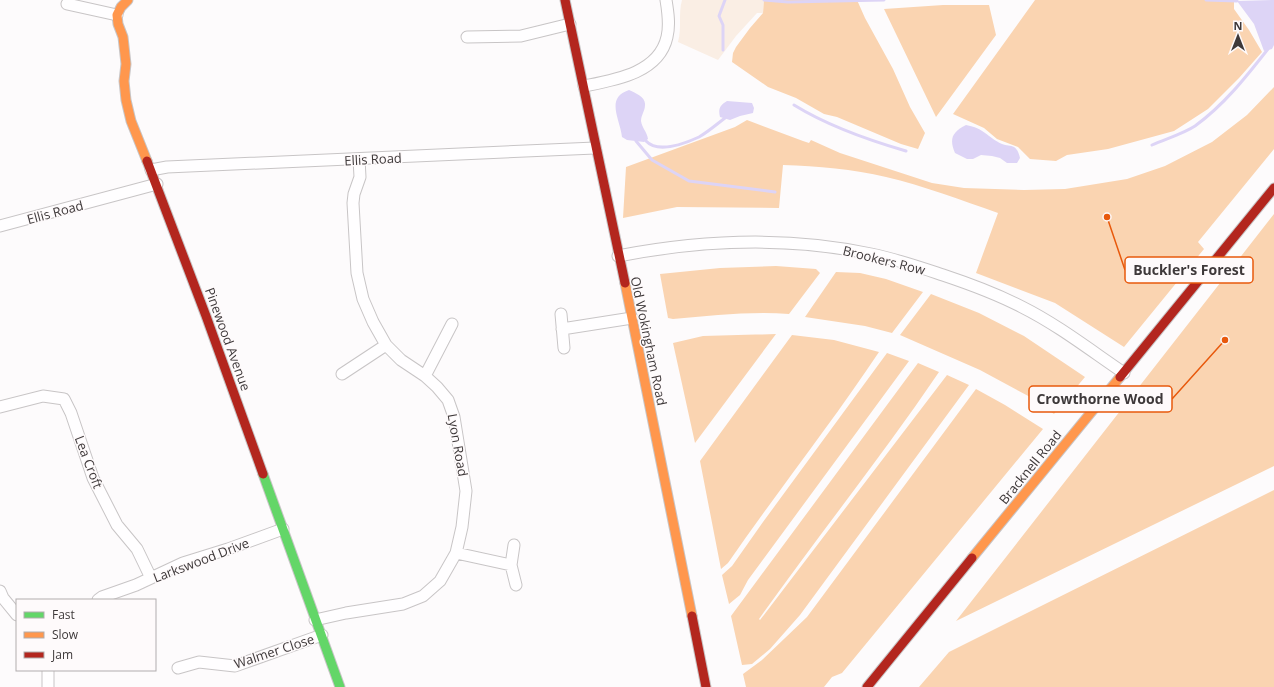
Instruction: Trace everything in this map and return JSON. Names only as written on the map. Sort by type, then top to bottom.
[{"type":"street","points":[[67,4],[117,15],[121,7],[128,0]]},
{"type":"street","name":"Old Wokingham Road","points":[[565,0],[632,318],[706,687]]},
{"type":"street","points":[[584,86],[640,70],[656,58],[668,36],[669,15],[666,0]]},
{"type":"street","name":"Pinewood Avenue","points":[[117,15],[118,24],[123,37],[126,64],[124,81],[126,100],[131,122],[151,170],[340,687]]},
{"type":"street","points":[[468,38],[521,36],[570,24]]},
{"type":"street","name":"Ellis Road","points":[[151,170],[167,167],[595,148]]},
{"type":"street","name":"Lyon Road","points":[[315,620],[346,613],[403,604],[423,596],[440,581],[456,553],[462,527],[466,491],[454,417],[448,400],[438,387],[425,376],[401,360],[386,345],[373,322],[363,299],[357,273],[353,203],[354,194],[360,177],[359,159]]},
{"type":"street","name":"Ellis Road","points":[[0,226],[156,184]]},
{"type":"street","name":"Bracknell Road","points":[[867,687],[1274,188]]},
{"type":"street","name":"Brookers Row","points":[[618,256],[699,244],[737,242],[798,244],[843,249],[902,261],[994,293],[1023,307],[1072,336],[1124,373]]},
{"type":"street","points":[[561,314],[564,348]]},
{"type":"street","points":[[562,329],[632,318]]},
{"type":"street","points":[[425,376],[452,324]]},
{"type":"street","points":[[342,374],[386,345]]},
{"type":"street","name":"Lea Croft","points":[[0,407],[43,396],[64,399],[71,412],[93,478],[118,525],[137,549],[151,578]]},
{"type":"street","name":"Larkswood Drive","points":[[99,599],[183,563],[228,549],[283,529]]},
{"type":"street","points":[[514,545],[511,565],[516,585]]},
{"type":"street","points":[[456,553],[511,565]]},
{"type":"street","points":[[0,591],[3,598],[16,614]]},
{"type":"street","name":"Walmer Close","points":[[178,668],[199,662],[235,666],[322,635]]},
{"type":"street","points":[[48,671],[48,687]]},
{"type":"shaded area","points":[[682,0],[764,0],[763,13],[757,13],[736,36],[718,60],[678,42]]},
{"type":"shaded area","points":[[764,0],[857,0],[865,18],[893,69],[910,107],[925,133],[918,149],[901,144],[837,117],[824,114],[796,98],[768,87],[732,62],[733,53],[736,47],[763,13]]},
{"type":"shaded area","points":[[1035,0],[1234,0],[1234,9],[1262,52],[1208,109],[1174,131],[1108,149],[1067,155],[1056,161],[1030,159],[1018,147],[997,139],[984,128],[953,114]]},
{"type":"shaded area","points":[[1274,0],[1274,45],[1272,49],[1264,51],[1254,24],[1237,1]]},
{"type":"shaded area","points":[[943,5],[989,5],[996,35],[936,117],[884,9]]},
{"type":"shaded area","points":[[1274,87],[1274,149],[1198,242],[1204,249],[1124,347],[1055,303],[976,273],[998,213],[914,185],[874,174],[822,167],[783,165],[779,208],[677,207],[623,218],[626,167],[735,127],[747,120],[803,141],[809,143],[811,140],[840,153],[932,183],[964,188],[1024,190],[1065,189],[1127,179],[1165,166],[1212,142],[1247,115]]},
{"type":"shaded area","points":[[629,90],[640,96],[645,102],[641,121],[648,139],[644,142],[627,140],[622,137],[616,104],[618,98]]},
{"type":"shaded area","points":[[727,101],[752,103],[754,108],[753,113],[730,120],[720,117],[720,108]]},
{"type":"shaded area","points":[[966,125],[981,130],[1002,144],[1014,147],[1020,158],[1017,163],[1007,163],[1000,158],[981,155],[973,159],[967,159],[955,153],[952,144],[953,136],[958,130]]},
{"type":"shaded area","points":[[1274,214],[1274,466],[956,621]]},
{"type":"shaded area","points":[[776,266],[816,269],[820,273],[789,314],[745,313],[673,319],[668,318],[660,274],[720,268]]},
{"type":"shaded area","points":[[836,272],[860,273],[886,279],[923,292],[892,333],[865,326],[805,317]]},
{"type":"shaded area","points":[[931,294],[979,313],[1024,336],[1085,377],[1054,414],[1032,398],[980,370],[900,335]]},
{"type":"shaded area","points":[[776,334],[695,443],[673,343],[703,336]]},
{"type":"shaded area","points":[[792,335],[834,340],[879,352],[728,563],[721,569],[700,461]]},
{"type":"shaded area","points":[[887,353],[909,361],[748,580],[740,595],[729,604],[722,575],[732,566]]},
{"type":"shaded area","points":[[918,363],[939,372],[781,588],[759,619],[760,620],[947,375],[969,385],[800,615],[770,649],[752,664],[742,665],[731,616]]},
{"type":"shaded area","points":[[976,389],[1043,429],[842,673],[832,677],[824,687],[746,687],[743,674],[762,660],[807,617]]},
{"type":"shaded area","points":[[1274,490],[1274,687],[919,687],[949,652]]},
{"type":"waterway","points":[[723,50],[723,25],[719,16],[725,0]]},
{"type":"waterway","points":[[764,0],[788,2],[884,0]]},
{"type":"waterway","points":[[1206,0],[1237,1]]},
{"type":"waterway","points":[[1152,145],[1180,134],[1206,118],[1234,90],[1268,49]]},
{"type":"waterway","points":[[794,105],[820,120],[848,132],[906,151]]},
{"type":"waterway","points":[[646,141],[651,145],[658,147],[672,146],[687,142],[699,137],[725,118]]},
{"type":"waterway","points":[[636,141],[652,160],[689,181],[775,192]]},
{"type":"traffic: fast","points":[[263,474],[340,687]]},
{"type":"traffic: slow","points":[[128,0],[121,7],[117,15],[118,24],[123,37],[126,64],[124,81],[126,100],[131,121],[147,161]]},
{"type":"traffic: slow","points":[[625,283],[692,616]]},
{"type":"traffic: slow","points":[[972,558],[1120,377]]},
{"type":"traffic: jam","points":[[565,0],[625,283]]},
{"type":"traffic: jam","points":[[147,161],[206,316],[263,474]]},
{"type":"traffic: jam","points":[[1120,377],[1274,188]]},
{"type":"traffic: jam","points":[[867,687],[972,558]]},
{"type":"traffic: jam","points":[[692,616],[706,687]]},
{"type":"place","name":"Buckler's Forest","points":[[1107,217]]},
{"type":"place","name":"Crowthorne Wood","points":[[1225,340]]}]
